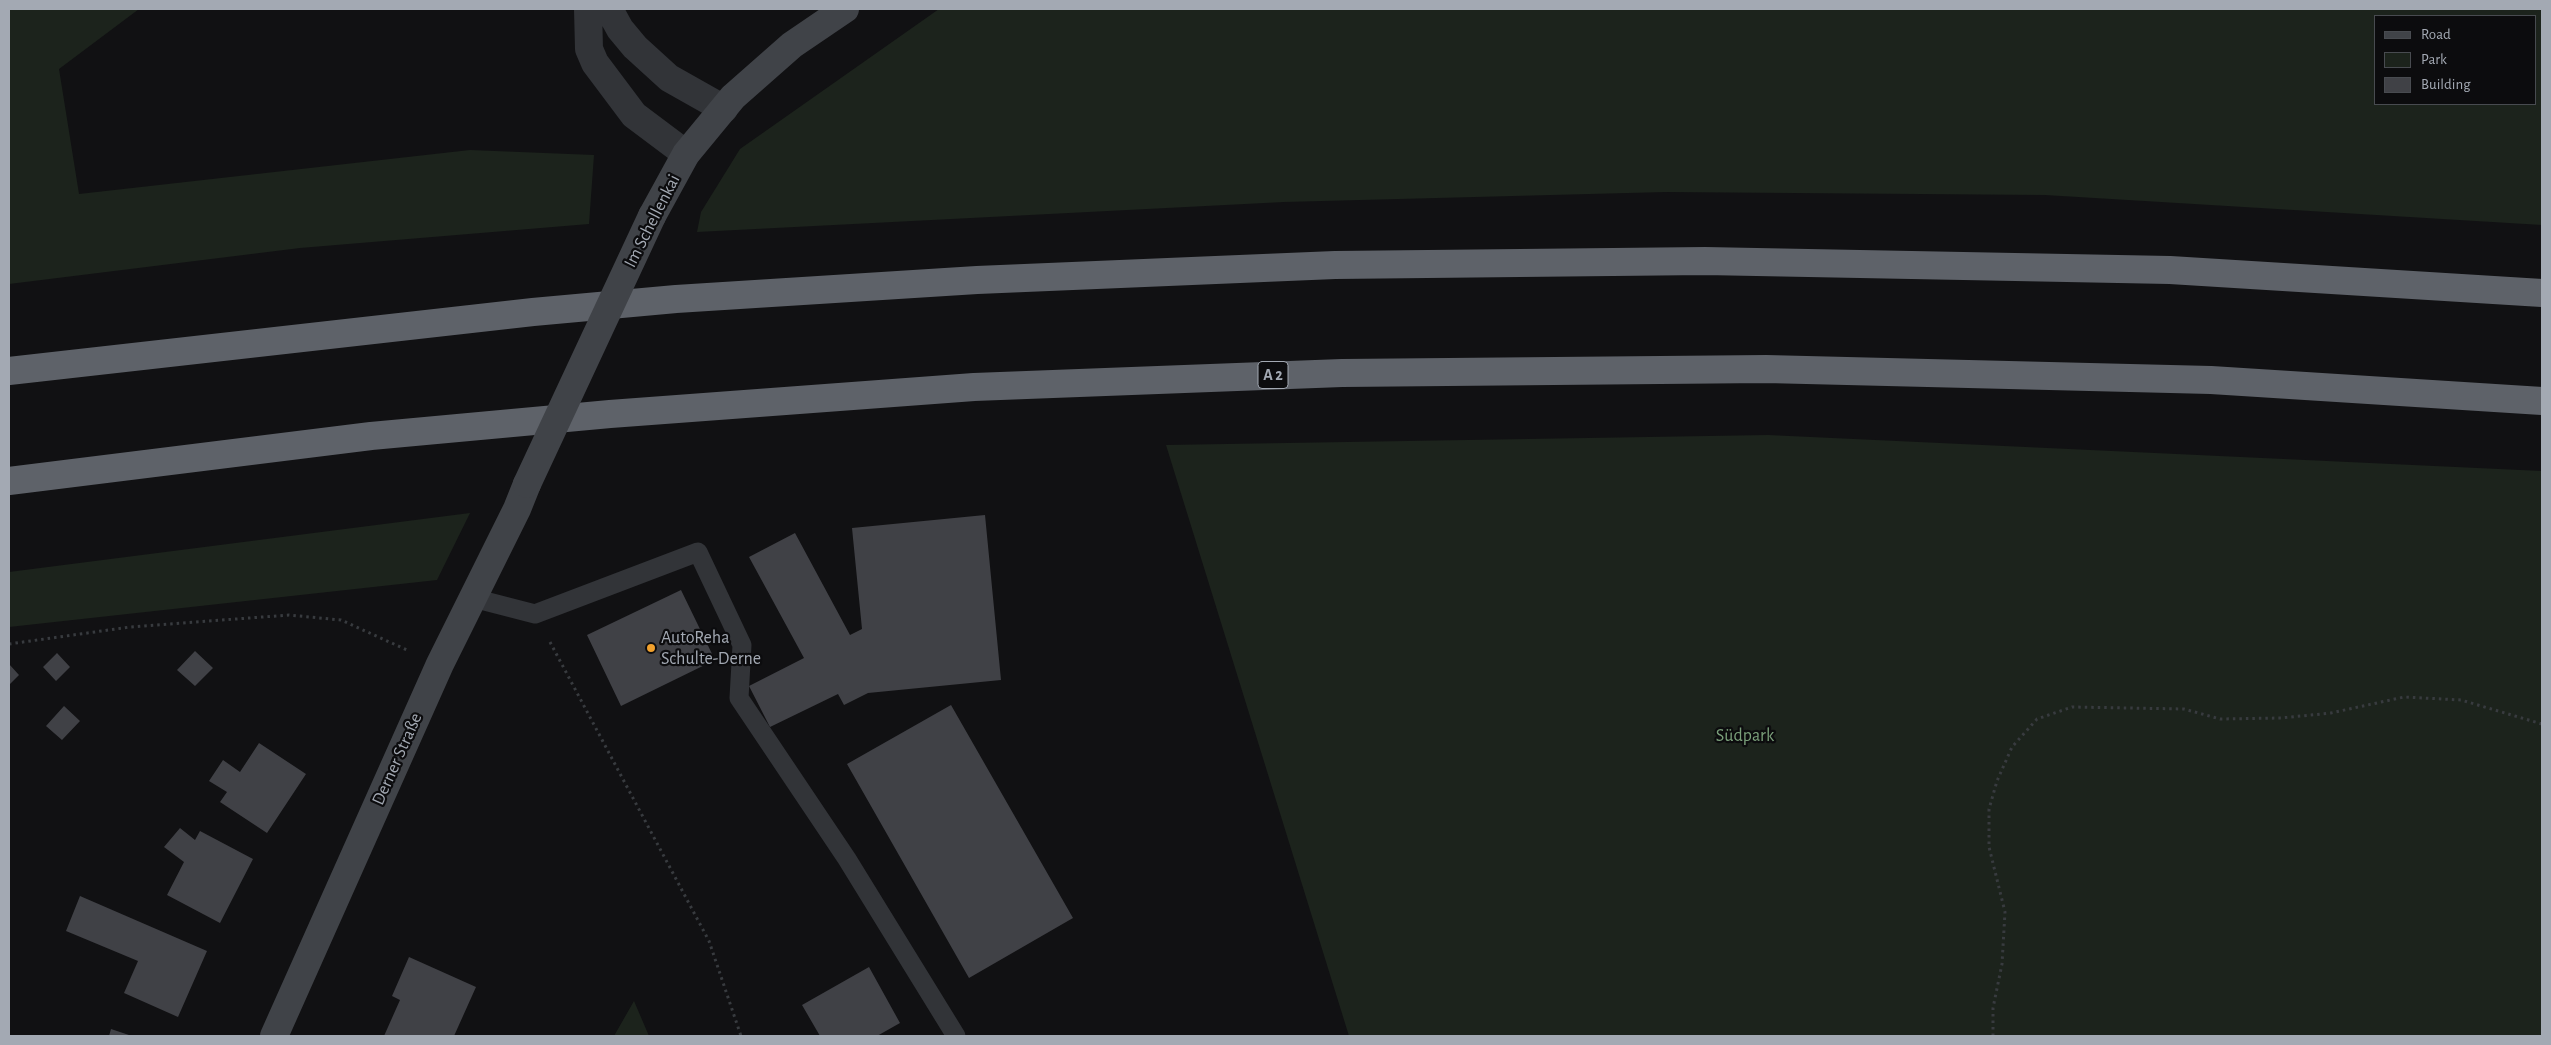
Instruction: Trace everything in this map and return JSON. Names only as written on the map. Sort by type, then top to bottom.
[{"type":"highway","points":[[9,371],[533,312],[676,299],[977,280],[1335,265],[1705,261],[2170,270],[2542,293]]},
{"type":"highway","name":"A 2","points":[[9,481],[371,436],[610,414],[974,387],[1342,373],[1766,369],[2211,380],[2542,401]]},
{"type":"street","points":[[588,9],[589,49],[599,69],[634,115],[686,154]]},
{"type":"street","points":[[609,9],[620,29],[669,78],[724,108]]},
{"type":"street","name":"Im Schellenkai","points":[[527,484],[652,216],[686,154],[734,97],[792,45],[845,9]]},
{"type":"street","name":"Derner Straße","points":[[274,1036],[440,664],[517,509],[527,484]]},
{"type":"lane","points":[[473,598],[534,614],[698,552],[742,645],[739,698],[847,859],[956,1036]]},
{"type":"path","points":[[534,614],[709,941],[741,1036]]},
{"type":"path","points":[[9,644],[130,627],[289,615],[341,620],[440,664]]},
{"type":"path","points":[[1993,1036],[1993,1008],[2002,964],[2005,912],[1989,847],[1989,809],[1997,781],[2012,747],[2037,720],[2072,707],[2184,709],[2220,719],[2281,718],[2331,714],[2404,697],[2461,700],[2542,724]]},
{"type":"green space","points":[[9,9],[139,9],[59,69],[79,194],[470,150],[594,155],[589,224],[300,248],[9,284]]},
{"type":"green space","points":[[939,9],[2542,9],[2542,225],[2045,195],[1666,192],[1284,202],[697,232],[701,212],[740,149]]},
{"type":"green space","name":"Südpark","points":[[1768,435],[2542,471],[2542,1036],[1349,1036],[1166,445]]},
{"type":"green space","points":[[470,513],[437,580],[9,627],[9,572]]},
{"type":"green space","points":[[634,1001],[649,1036],[614,1036]]},
{"type":"building","points":[[985,515],[1001,680],[868,693],[844,705],[838,694],[770,727],[749,686],[804,658],[749,557],[795,533],[850,635],[862,629],[852,528]]},
{"type":"building","name":"AutoReha Schulte-Derne","points":[[681,590],[715,660],[621,706],[587,635]]},
{"type":"building","points":[[195,651],[213,668],[195,686],[177,670]]},
{"type":"building","points":[[57,653],[70,667],[56,681],[43,667]]},
{"type":"building","points":[[9,664],[19,675],[9,685]]},
{"type":"building","points":[[951,705],[1073,918],[969,978],[847,764]]},
{"type":"building","points":[[64,706],[80,721],[62,740],[46,726]]},
{"type":"building","points":[[259,743],[306,774],[267,833],[220,802],[227,792],[209,781],[223,760],[240,772]]},
{"type":"building","points":[[180,828],[195,840],[200,831],[253,859],[220,923],[167,895],[184,862],[164,847]]},
{"type":"building","points":[[80,896],[207,951],[178,1017],[124,993],[138,961],[66,931]]},
{"type":"building","points":[[409,957],[476,987],[454,1036],[384,1036],[400,1000],[392,996]]},
{"type":"building","points":[[869,967],[900,1023],[877,1036],[820,1036],[802,1005]]},
{"type":"building","points":[[111,1029],[132,1036],[109,1036]]},
{"type":"place","name":"AutoReha Schulte-Derne","points":[[651,648]]}]
